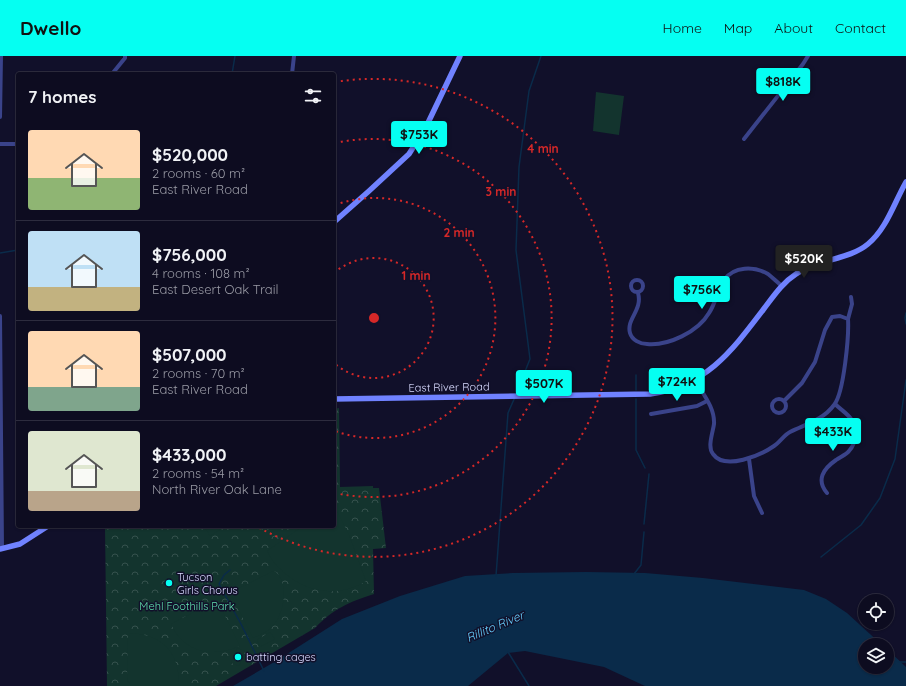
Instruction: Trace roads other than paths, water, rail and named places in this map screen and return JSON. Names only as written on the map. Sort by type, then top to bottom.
[{"type":"street","points":[[0,117],[1,56]]},
{"type":"street","points":[[114,72],[125,56]]},
{"type":"street","points":[[292,72],[294,56]]},
{"type":"street","points":[[336,220],[409,154],[426,127],[460,56]]},
{"type":"street","points":[[744,139],[808,56]]},
{"type":"street","points":[[0,144],[16,144]]},
{"type":"street","name":"East River Road","points":[[336,399],[650,394],[674,389],[695,380],[707,372],[730,351],[782,286],[794,275],[806,268],[855,252],[868,245],[882,228],[906,182]]},
{"type":"street","points":[[638,293],[640,304],[630,325],[630,334],[635,340],[642,344],[659,344],[675,340],[693,330],[709,314],[724,280],[737,270],[753,269],[761,271],[782,286]]},
{"type":"street","points":[[695,380],[712,411],[714,422],[711,447],[712,454],[719,459],[729,462],[749,459],[774,446],[789,433],[824,416],[835,404],[842,383],[849,331],[848,319],[852,304],[851,297]]},
{"type":"street","points":[[0,316],[1,549],[20,544],[45,528]]},
{"type":"street","points":[[784,401],[802,383],[815,362],[825,330],[832,317],[840,316],[848,319]]},
{"type":"street","points":[[651,414],[697,406],[707,401]]},
{"type":"street","points":[[827,493],[822,487],[822,477],[824,471],[835,461],[849,452],[855,441],[856,428],[851,418],[835,404]]},
{"type":"street","points":[[749,459],[754,496],[762,513]]},
{"type":"water","name":"Rillito River","points":[[513,573],[645,573],[804,590],[826,599],[847,613],[858,623],[858,630],[866,630],[874,638],[858,638],[858,674],[894,674],[894,656],[906,667],[906,686],[645,686],[604,667],[525,651],[508,653],[468,686],[233,686],[276,661],[342,619],[400,596],[465,576]]},
{"type":"waterway","points":[[232,72],[235,56]]},
{"type":"waterway","points":[[516,394],[530,359],[516,250],[519,167],[529,91],[541,56]]},
{"type":"waterway","points":[[0,253],[16,250]]},
{"type":"waterway","points":[[906,313],[906,324]]},
{"type":"waterway","points":[[636,375],[636,390]]},
{"type":"waterway","points":[[821,557],[861,525],[880,498],[895,459],[906,380]]},
{"type":"waterway","points":[[496,576],[508,413],[515,397]]},
{"type":"waterway","points":[[636,399],[636,450],[645,468]]},
{"type":"waterway","points":[[644,524],[649,474]]},
{"type":"waterway","points":[[634,574],[641,565],[644,532]]},
{"type":"waterway","points":[[230,570],[224,575],[219,584],[264,671]]},
{"type":"waterway","points":[[508,652],[529,686]]},
{"type":"waterway","points":[[898,662],[906,662]]},
{"type":"place","name":"Tucson Girls Chorus","points":[[169,583]]},
{"type":"place","name":"batting cages","points":[[238,657]]},
{"type":"park label","name":"Mehl Foothills Park","points":[[187,606]]}]
